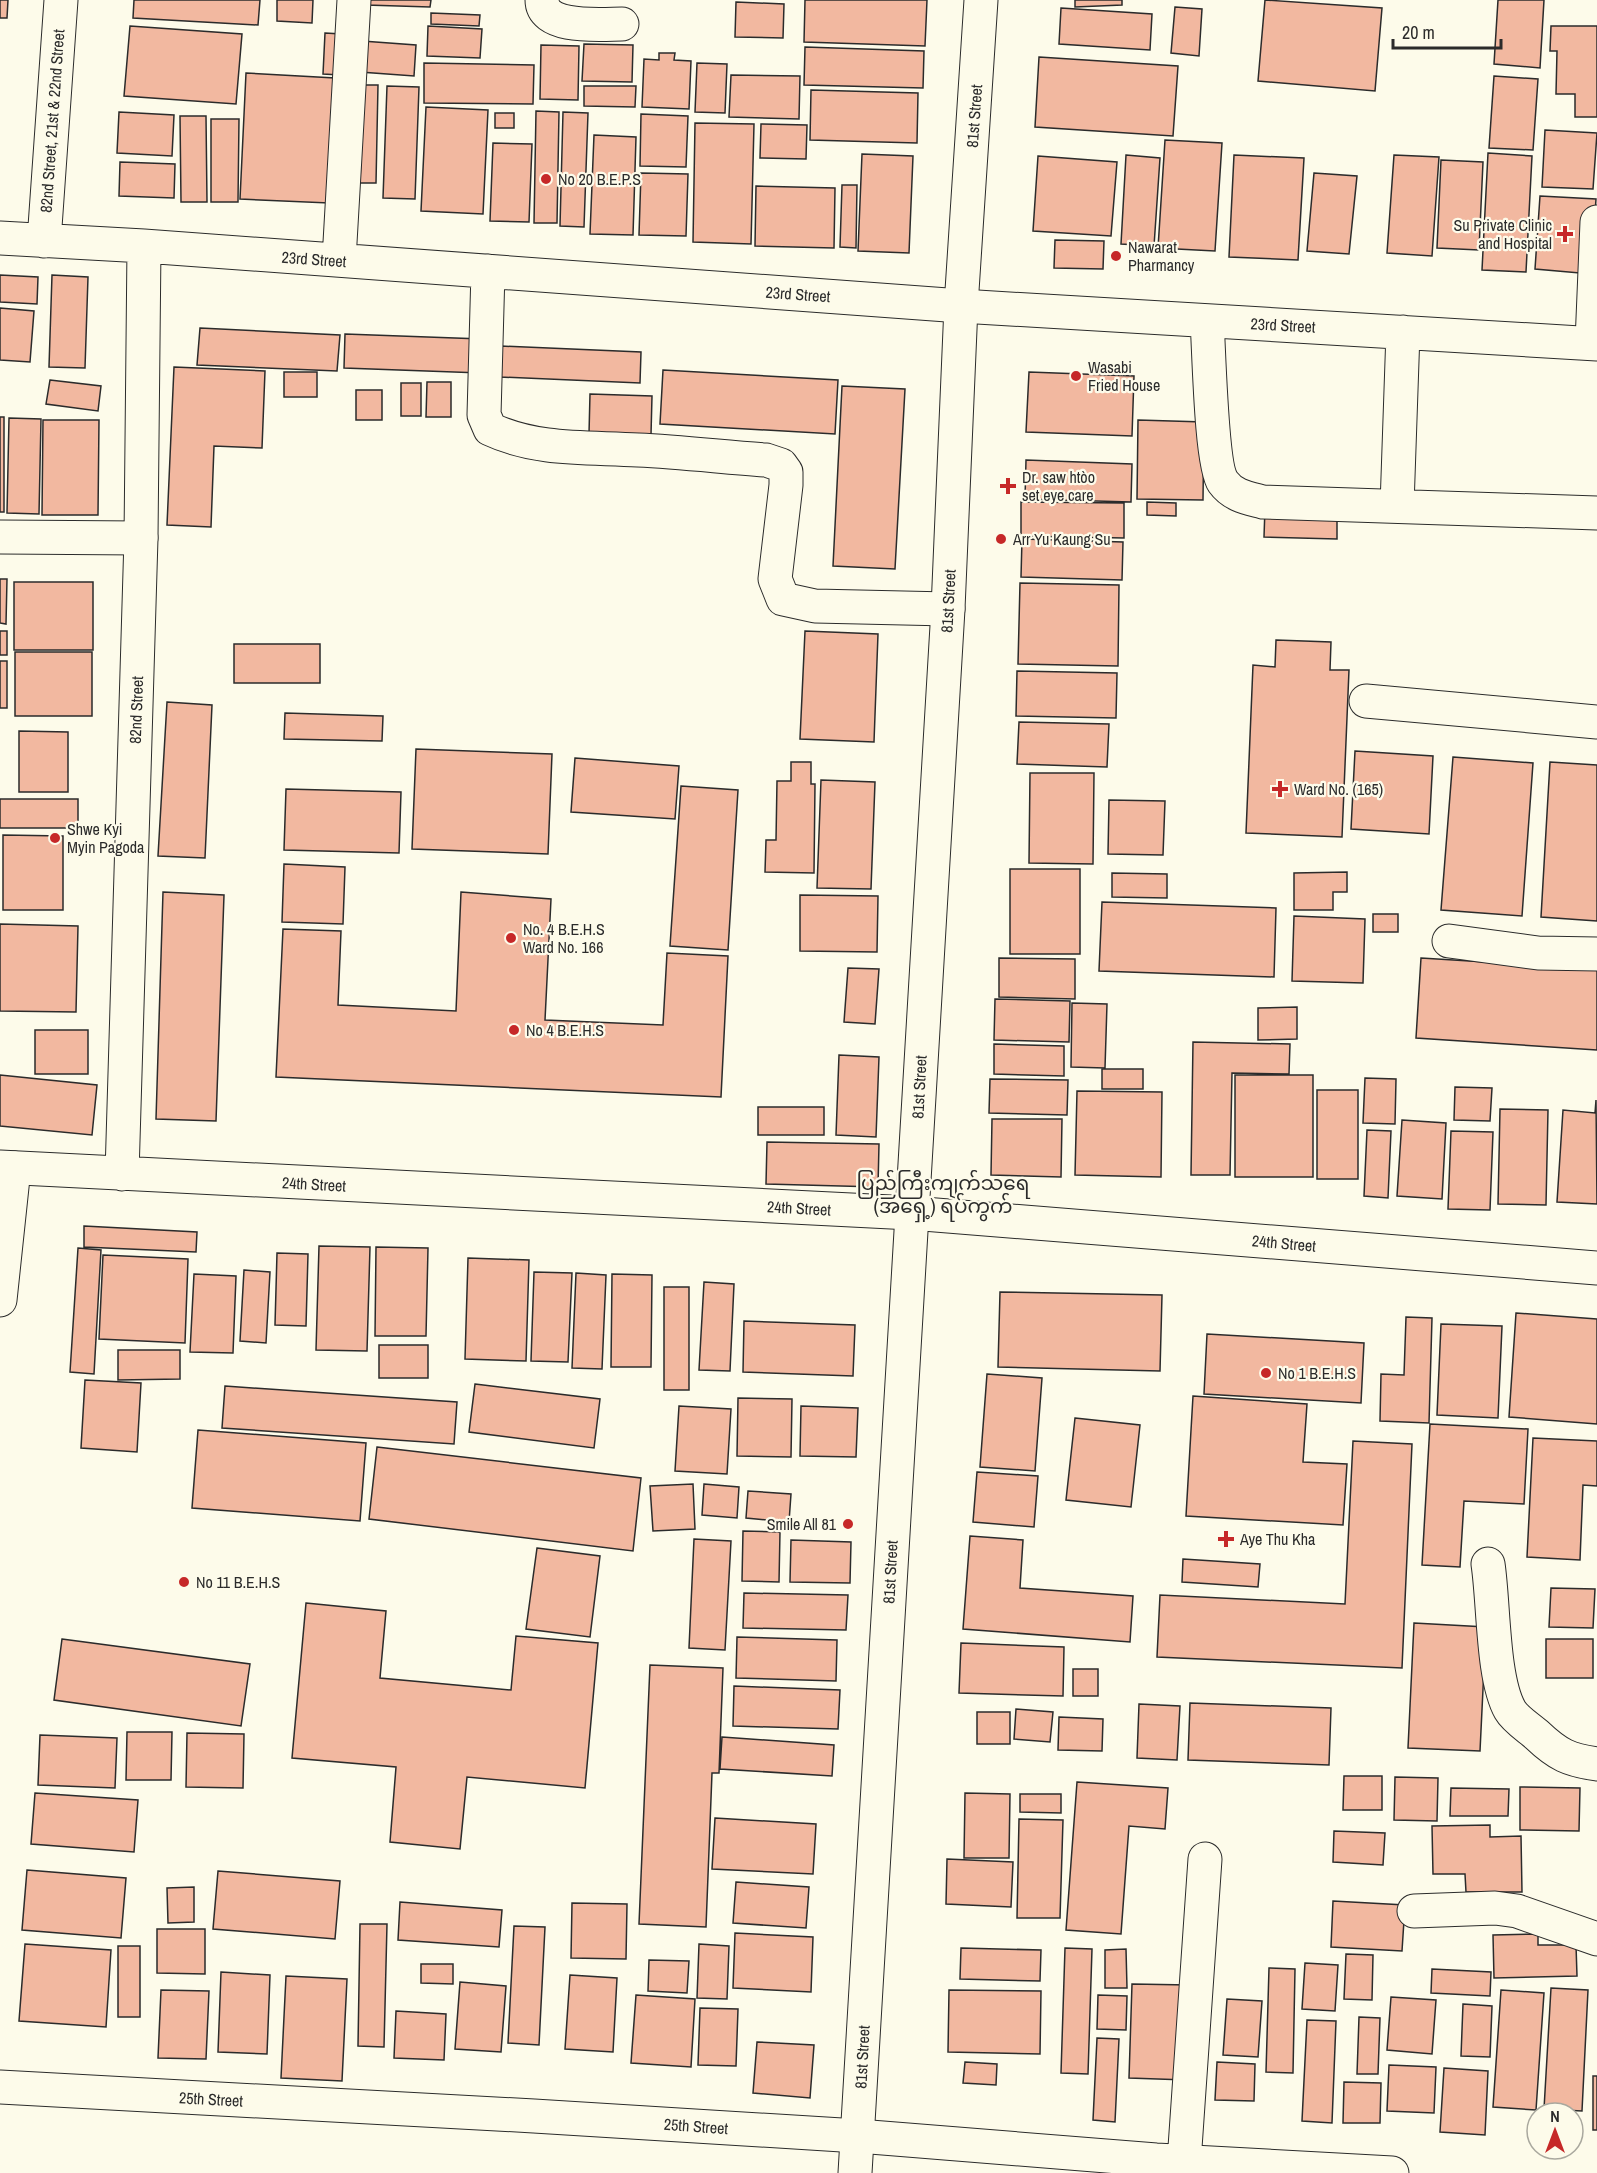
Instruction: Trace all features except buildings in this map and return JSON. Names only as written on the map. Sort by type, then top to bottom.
[{"type":"street","name":"82nd Street, 21st & 22nd Street","points":[[44,241],[61,0]]},
{"type":"street","points":[[339,260],[354,0]]},
{"type":"street","points":[[542,0],[542,5],[552,18],[572,24],[622,24]]},
{"type":"street","name":"81st Street","points":[[855,2173],[948,609],[961,306],[981,0]]},
{"type":"street","points":[[1595,344],[1597,222]]},
{"type":"street","name":"23rd Street","points":[[0,238],[144,246],[961,306],[1595,344]]},
{"type":"street","name":"82nd Street","points":[[122,1174],[141,538],[144,246]]},
{"type":"street","points":[[488,271],[484,415],[490,429],[513,440],[567,448],[638,450],[766,460],[781,465],[786,472],[786,485],[775,579],[783,599],[815,606],[948,609]]},
{"type":"street","points":[[1207,321],[1215,446],[1221,480],[1234,494],[1263,502],[1597,513]]},
{"type":"street","points":[[1397,506],[1403,332]]},
{"type":"street","points":[[0,537],[141,538]]},
{"type":"street","points":[[1366,701],[1597,722]]},
{"type":"street","points":[[1449,941],[1538,953],[1597,954]]},
{"type":"street","points":[[0,1299],[7,1167]]},
{"type":"street","name":"24th Street","points":[[7,1167],[911,1213],[1597,1268]]},
{"type":"street","points":[[1488,1564],[1498,1671],[1510,1711],[1568,1760],[1597,1764]]},
{"type":"street","points":[[1165,2165],[1205,1859]]},
{"type":"street","points":[[1414,1911],[1495,1908],[1517,1911],[1597,1939]]},
{"type":"street","name":"25th Street","points":[[0,2087],[858,2136],[1165,2165],[1392,2173]]},
{"type":"place","name":"No 20 B.E.P.S","points":[[546,179]]},
{"type":"place","name":"Su Private Clinic and Hospital","points":[[1565,234]]},
{"type":"place","name":"Nawarat Pharmancy","points":[[1116,256]]},
{"type":"place","name":"Wasabi Fried House","points":[[1076,376]]},
{"type":"place","name":"Dr. saw htòo set eye care","points":[[1008,486]]},
{"type":"place","name":"Arr Yu Kaung Su","points":[[1001,539]]},
{"type":"place","name":"Ward No. (165)","points":[[1280,789]]},
{"type":"place","name":"Shwe Kyi Myin Pagoda","points":[[55,838]]},
{"type":"place","name":"No. 4 B.E.H.S Ward No. 166","points":[[511,938]]},
{"type":"place","name":"No 4 B.E.H.S","points":[[514,1030]]},
{"type":"place","name":"No 1 B.E.H.S","points":[[1266,1373]]},
{"type":"place","name":"Smile All 81","points":[[848,1524]]},
{"type":"place","name":"Aye Thu Kha","points":[[1226,1539]]},
{"type":"place","name":"No 11 B.E.H.S","points":[[184,1582]]},
{"type":"district","name":"ပြည်ကြီးကျက်သရေ (အရှေ့) ရပ်ကွက်","points":[[943,1194]]}]
